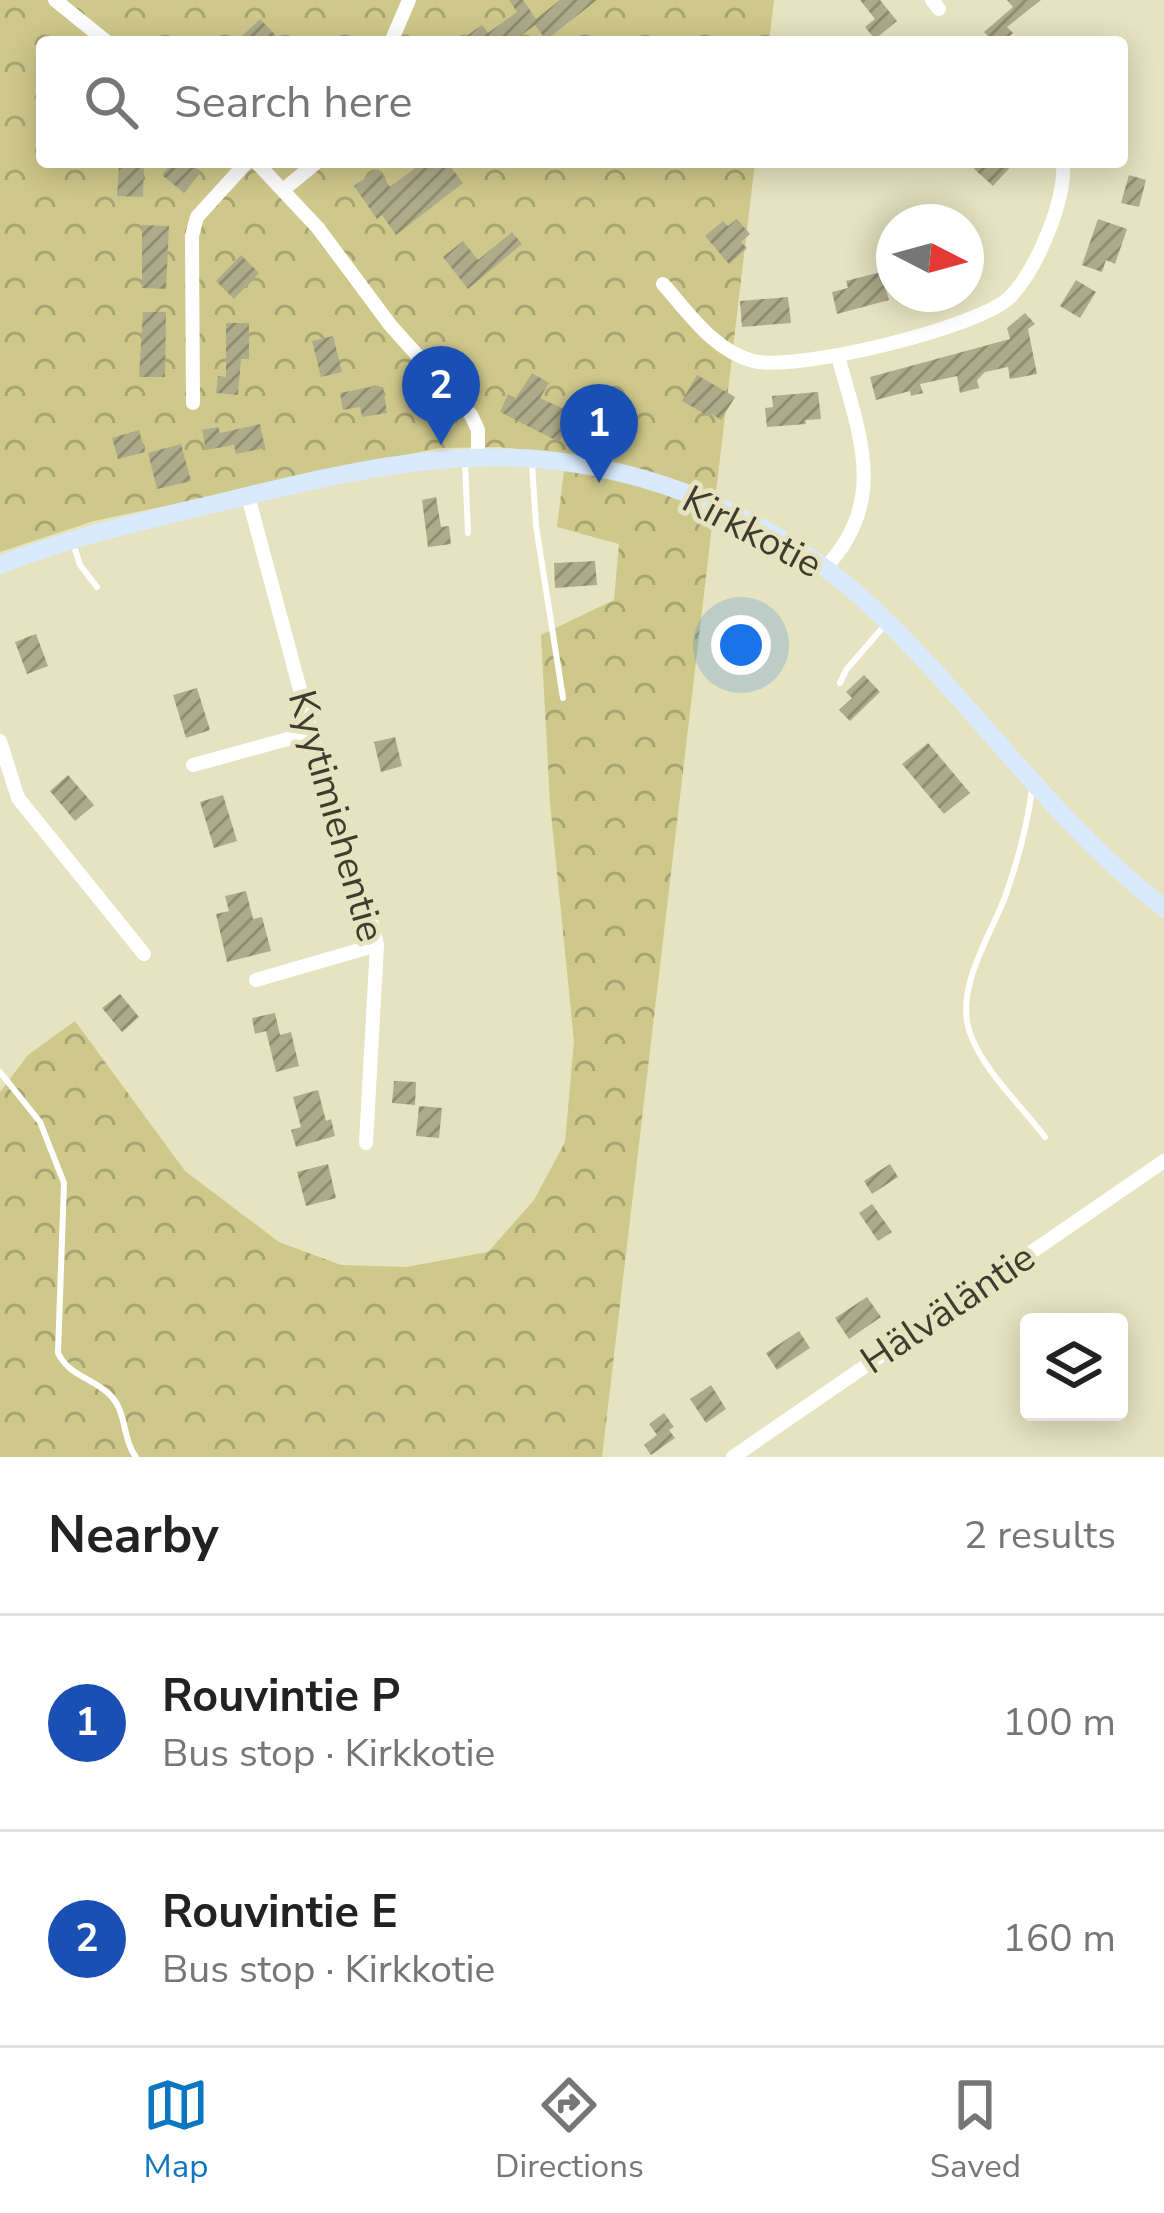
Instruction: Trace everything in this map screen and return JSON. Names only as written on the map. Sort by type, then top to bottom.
[{"type":"street","points":[[55,0],[100,36]]},
{"type":"street","points":[[394,36],[409,0]]},
{"type":"street","points":[[193,403],[192,236],[197,217],[242,168]]},
{"type":"street","points":[[262,168],[318,228],[391,326],[471,415],[478,430],[471,458]]},
{"type":"street","points":[[283,190],[310,168]]},
{"type":"street","points":[[663,284],[712,340],[749,360],[777,365],[838,356],[981,317],[1010,297],[1044,243],[1065,182],[1064,168]]},
{"type":"street","points":[[825,568],[845,548],[864,495],[865,453],[838,356]]},
{"type":"street","name":"Kirkkotie","points":[[0,565],[72,540],[248,496],[407,464],[471,458],[532,460],[652,481],[698,497],[773,534],[825,568],[887,622],[1094,848],[1164,908]]},
{"type":"street","name":"Kyytimiehentie","points":[[248,496],[346,861],[368,909],[377,945],[366,1143]]},
{"type":"street","points":[[193,764],[310,733]]},
{"type":"street","points":[[0,740],[18,798],[143,954]]},
{"type":"street","points":[[256,980],[377,945]]},
{"type":"street","name":"Hälväläntie","points":[[733,1457],[1164,1162]]},
{"type":"lane","points":[[468,533],[471,458]]},
{"type":"lane","points":[[532,460],[536,526],[563,698]]},
{"type":"lane","points":[[72,540],[80,565],[97,587]]},
{"type":"lane","points":[[840,683],[887,622]]},
{"type":"lane","points":[[1033,785],[1005,895],[966,1004],[970,1031],[988,1064],[1045,1136]]},
{"type":"lane","points":[[0,1072],[40,1122],[64,1183],[58,1353],[76,1375],[111,1395],[136,1457]]},
{"type":"green space","points":[[0,0],[774,0],[770,36],[36,36],[36,168],[754,168],[602,1457],[0,1457],[0,1092],[28,1055],[75,1021],[185,1171],[279,1242],[341,1265],[406,1267],[488,1252],[534,1200],[565,1142],[574,1041],[550,803],[541,635],[614,600],[619,544],[557,527],[566,454],[499,447],[439,448],[94,521],[0,552]]},
{"type":"building","points":[[509,0],[523,0],[536,19],[560,0],[597,0],[551,36],[543,36],[535,25],[520,36],[466,36],[482,25],[488,33],[517,12]]},
{"type":"building","points":[[860,0],[880,0],[897,21],[872,36],[865,27],[875,19]]},
{"type":"building","points":[[1007,0],[1041,0],[1007,27],[1013,33],[1010,36],[988,36],[984,32],[1013,7]]},
{"type":"building","points":[[260,19],[276,36],[242,36]]},
{"type":"building","points":[[119,168],[144,168],[143,197],[117,196]]},
{"type":"building","points":[[167,168],[201,172],[184,193],[162,175]]},
{"type":"building","points":[[415,168],[452,168],[463,183],[396,235],[382,215],[377,219],[354,186],[378,169],[390,187]]},
{"type":"building","points":[[975,168],[1010,168],[993,186]]},
{"type":"building","points":[[1129,175],[1146,180],[1139,207],[1121,203]]},
{"type":"building","points":[[737,219],[750,234],[741,242],[747,248],[729,264],[705,236],[723,221],[728,226]]},
{"type":"building","points":[[1098,219],[1127,229],[1115,264],[1106,260],[1102,272],[1082,265]]},
{"type":"building","points":[[142,225],[169,226],[166,289],[142,288]]},
{"type":"building","points":[[512,232],[522,244],[468,289],[443,257],[463,241],[478,260]]},
{"type":"building","points":[[241,255],[259,273],[234,299],[216,281]]},
{"type":"building","points":[[876,273],[876,304],[837,314],[832,292],[848,288],[846,281]]},
{"type":"building","points":[[1076,280],[1096,292],[1080,318],[1060,306]]},
{"type":"building","points":[[788,297],[791,323],[742,327],[740,301]]},
{"type":"building","points":[[143,312],[166,312],[165,377],[139,377]]},
{"type":"building","points":[[1025,313],[1035,324],[1028,329],[1037,374],[1010,379],[1008,367],[985,372],[977,380],[979,388],[960,393],[957,376],[920,384],[923,393],[911,396],[910,391],[876,400],[870,377],[1010,339],[1007,328]]},
{"type":"building","points":[[226,323],[249,323],[249,359],[241,359],[238,395],[216,393],[218,376],[226,377]]},
{"type":"building","points":[[333,336],[342,372],[321,377],[312,341]]},
{"type":"building","points":[[532,373],[549,383],[540,398],[573,413],[559,442],[500,412],[508,394],[516,398]]},
{"type":"building","points":[[697,375],[735,397],[721,420],[682,401]]},
{"type":"building","points":[[383,387],[387,413],[362,417],[360,407],[343,410],[340,393]]},
{"type":"building","points":[[818,392],[821,419],[767,427],[765,408],[773,407],[772,396]]},
{"type":"building","points":[[260,424],[265,448],[236,454],[234,445],[206,450],[202,430],[218,427],[220,433]]},
{"type":"building","points":[[139,430],[145,452],[118,459],[112,438]]},
{"type":"building","points":[[181,444],[191,481],[157,489],[148,453]]},
{"type":"building","points":[[436,497],[441,527],[449,526],[451,544],[428,547],[422,500]]},
{"type":"building","points":[[595,561],[597,585],[555,588],[554,563]]},
{"type":"building","points":[[36,634],[48,666],[27,674],[15,642]]},
{"type":"building","points":[[864,675],[880,692],[850,721],[839,710],[852,698],[846,692]]},
{"type":"building","points":[[197,688],[210,730],[186,738],[173,695]]},
{"type":"building","points":[[395,737],[402,766],[381,772],[374,742]]},
{"type":"building","points":[[928,743],[970,793],[944,814],[902,764]]},
{"type":"building","points":[[68,775],[94,805],[75,821],[50,791]]},
{"type":"building","points":[[223,795],[237,841],[214,848],[200,802]]},
{"type":"building","points":[[246,891],[253,919],[262,917],[271,951],[227,962],[216,914],[229,911],[225,896]]},
{"type":"building","points":[[120,994],[139,1017],[122,1032],[102,1008]]},
{"type":"building","points":[[275,1013],[280,1035],[291,1032],[299,1066],[276,1072],[266,1031],[255,1034],[252,1018]]},
{"type":"building","points":[[394,1081],[416,1082],[415,1105],[392,1103]]},
{"type":"building","points":[[318,1090],[335,1136],[296,1147],[291,1130],[301,1127],[293,1097]]},
{"type":"building","points":[[419,1106],[442,1108],[439,1138],[416,1136]]},
{"type":"building","points":[[328,1164],[336,1198],[306,1206],[297,1172]]},
{"type":"building","points":[[890,1164],[898,1177],[872,1194],[864,1181]]},
{"type":"building","points":[[872,1204],[892,1232],[878,1241],[859,1213]]},
{"type":"building","points":[[867,1297],[881,1317],[849,1339],[835,1318]]},
{"type":"building","points":[[799,1331],[810,1348],[777,1370],[766,1353]]},
{"type":"building","points":[[711,1385],[726,1409],[706,1423],[690,1399]]},
{"type":"building","points":[[664,1413],[675,1438],[651,1455],[644,1445],[657,1435],[649,1424]]},
{"type":"place","name":"Rouvintie E","points":[[441,445]]},
{"type":"place","name":"Rouvintie P","points":[[599,483]]}]
